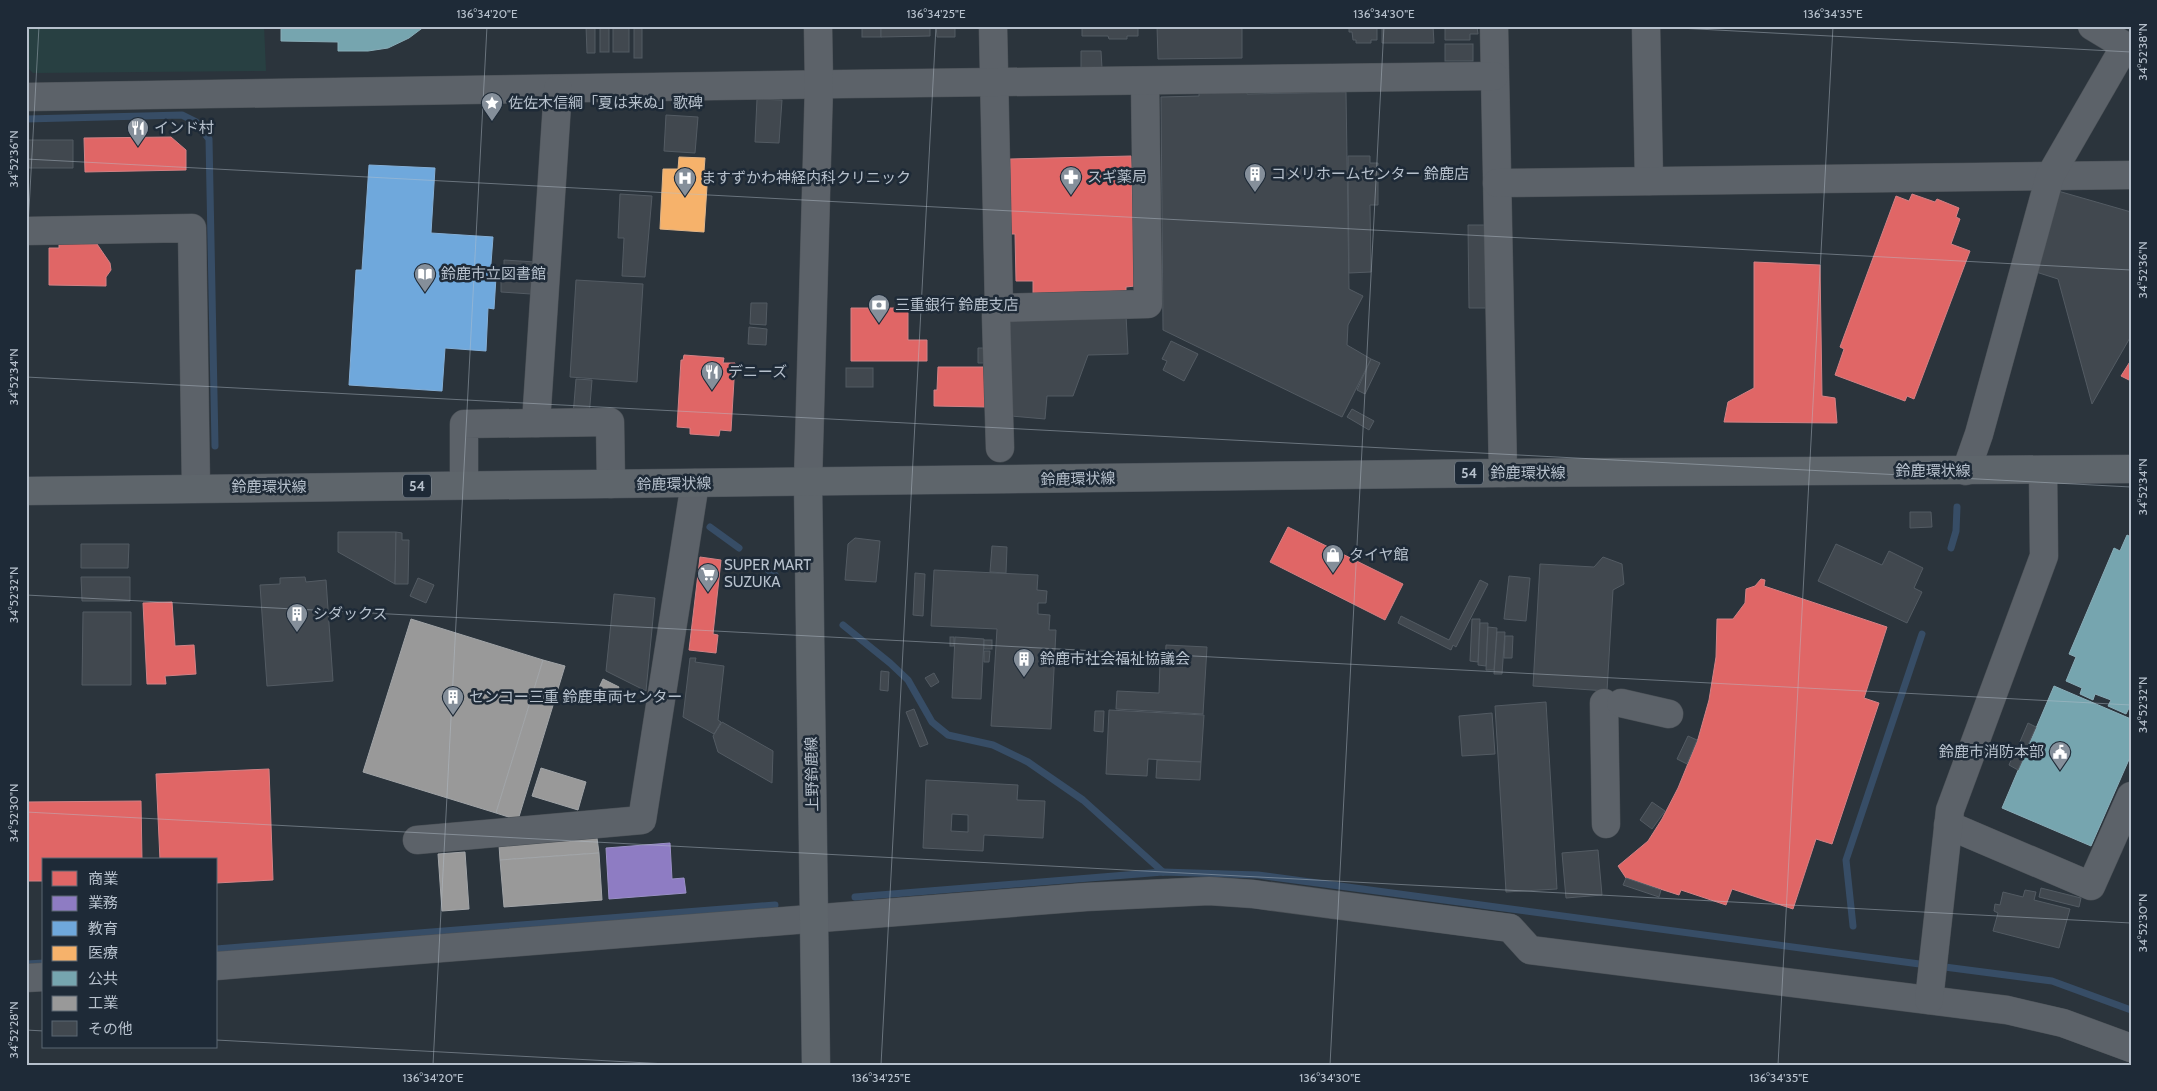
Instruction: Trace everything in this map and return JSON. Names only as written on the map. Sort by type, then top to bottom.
[{"type":"main road","name":"鈴鹿環状線","points":[[26,491],[1503,473],[2131,469]]},
{"type":"main road","name":"上野鈴鹿線","points":[[808,482],[816,1065]]},
{"type":"street","points":[[808,482],[819,85],[818,26]]},
{"type":"street","points":[[993,26],[998,308],[996,316],[1000,448]]},
{"type":"street","points":[[1494,26],[1503,473]]},
{"type":"street","points":[[1646,26],[1649,181]]},
{"type":"street","points":[[1966,470],[1980,434],[2050,176],[2126,46],[2092,26]]},
{"type":"street","points":[[26,97],[1494,76]]},
{"type":"street","points":[[998,308],[1148,304],[1145,81]]},
{"type":"street","points":[[536,423],[558,89]]},
{"type":"street","points":[[1497,183],[2131,175]]},
{"type":"street","points":[[26,231],[192,228],[196,488]]},
{"type":"street","points":[[464,485],[464,424],[610,422],[611,484]]},
{"type":"street","points":[[1930,989],[1950,810],[2044,556],[2044,470]]},
{"type":"street","points":[[417,840],[642,820],[695,483]]},
{"type":"street","points":[[1606,824],[1613,703],[1669,714]]},
{"type":"street","points":[[1948,825],[2091,886],[2131,796]]},
{"type":"street","points":[[218,966],[815,918],[1149,893],[1208,891],[1253,894],[1510,928],[1530,950],[1930,989],[2063,1023],[2131,1048]]},
{"type":"street","points":[[26,978],[42,977]]},
{"type":"green space","points":[[26,26],[264,26],[266,71],[33,73],[28,68]]},
{"type":"building: 商業","points":[[171,137],[186,150],[186,170],[85,172],[84,138]]},
{"type":"building: 商業","name":"スギ薬局","points":[[1131,156],[1135,286],[1126,287],[1126,292],[1033,293],[1033,281],[1016,281],[1015,234],[1011,234],[1010,159]]},
{"type":"building: 商業","points":[[1912,194],[1935,202],[1937,199],[1959,208],[1956,217],[1960,219],[1951,244],[1970,251],[1914,399],[1907,396],[1905,401],[1835,375],[1844,349],[1840,347],[1896,196],[1909,201]]},
{"type":"building: 商業","points":[[59,243],[97,244],[110,263],[111,270],[106,277],[106,286],[49,285],[49,248],[59,248]]},
{"type":"building: 商業","points":[[1754,262],[1820,265],[1822,396],[1835,398],[1837,423],[1724,422],[1728,402],[1754,388]]},
{"type":"building: 商業","name":"三重銀行 鈴鹿支店","points":[[851,308],[908,308],[908,340],[927,340],[927,361],[851,361]]},
{"type":"building: 商業","points":[[684,355],[724,358],[723,363],[735,363],[731,431],[720,430],[719,436],[690,434],[690,428],[677,427],[681,360],[683,360]]},
{"type":"building: 商業","points":[[2131,360],[2131,381],[2121,376]]},
{"type":"building: 商業","points":[[938,367],[987,367],[987,407],[934,406],[934,390],[937,390]]},
{"type":"building: 商業","points":[[1288,527],[1403,584],[1385,620],[1270,562]]},
{"type":"building: 商業","points":[[700,557],[721,560],[713,634],[718,635],[716,653],[689,650]]},
{"type":"building: 商業","points":[[1761,579],[1765,580],[1764,586],[1887,627],[1864,698],[1879,703],[1832,844],[1816,839],[1793,909],[1732,889],[1726,905],[1681,890],[1679,895],[1626,878],[1618,866],[1648,841],[1662,819],[1678,788],[1698,739],[1709,700],[1716,657],[1717,619],[1733,619],[1745,603],[1746,589],[1755,586]]},
{"type":"building: 商業","points":[[172,602],[175,646],[194,645],[196,674],[165,676],[166,684],[147,684],[143,603]]},
{"type":"building: 商業","points":[[269,769],[273,880],[218,883],[218,858],[160,858],[156,774]]},
{"type":"building: 商業","points":[[141,801],[142,858],[42,858],[42,881],[26,881],[26,802]]},
{"type":"building: 業務","points":[[670,843],[672,879],[684,878],[686,893],[609,899],[606,848]]},
{"type":"building: 教育","name":"鈴鹿市立図書館","points":[[369,165],[435,168],[431,233],[493,237],[490,277],[496,277],[494,309],[488,308],[486,351],[445,348],[442,391],[349,385],[356,270],[362,270]]},
{"type":"building: 医療","points":[[679,157],[705,158],[704,171],[708,171],[704,232],[660,229],[663,169],[678,169]]},
{"type":"building: 公共","points":[[281,26],[425,26],[409,38],[388,48],[368,51],[338,51],[338,42],[281,41]]},
{"type":"building: 公共","points":[[2127,535],[2131,537],[2131,704],[2126,714],[2108,706],[2111,700],[2095,694],[2093,700],[2080,694],[2082,688],[2066,681],[2076,657],[2069,654],[2114,548],[2120,551]]},
{"type":"building: 公共","points":[[2054,686],[2131,719],[2131,755],[2091,846],[2002,808]]},
{"type":"building: 工業","name":"センコー三重 鈴鹿車両センター","points":[[411,619],[543,660],[496,813],[363,772]]},
{"type":"building: 工業","points":[[543,660],[565,666],[518,820],[496,813]]},
{"type":"building: 工業","points":[[603,679],[619,687],[612,702],[596,694]]},
{"type":"building: 工業","points":[[541,768],[586,782],[578,810],[532,796]]},
{"type":"building: 工業","points":[[597,838],[599,853],[500,860],[499,845]]},
{"type":"building: 工業","points":[[465,852],[469,909],[442,911],[438,854]]},
{"type":"building: 工業","points":[[599,853],[602,900],[504,907],[500,860]]},
{"type":"building: その他","points":[[586,26],[595,26],[595,53],[587,53]]},
{"type":"building: その他","points":[[600,26],[609,26],[609,52],[600,52]]},
{"type":"building: その他","points":[[613,26],[629,26],[629,52],[613,52]]},
{"type":"building: その他","points":[[634,26],[642,26],[642,58],[634,58]]},
{"type":"building: その他","points":[[862,26],[881,26],[881,37],[862,37]]},
{"type":"building: その他","points":[[881,26],[930,26],[930,36],[881,37]]},
{"type":"building: その他","points":[[936,26],[955,26],[955,37],[937,37]]},
{"type":"building: その他","points":[[1082,26],[1138,26],[1138,36],[1127,36],[1127,39],[1109,39],[1108,36],[1082,36]]},
{"type":"building: その他","points":[[1157,26],[1242,26],[1242,58],[1158,59]]},
{"type":"building: その他","points":[[1349,26],[1377,26],[1377,40],[1371,40],[1371,43],[1356,43],[1356,40],[1353,40],[1352,32],[1349,32]]},
{"type":"building: その他","points":[[1382,26],[1433,26],[1434,43],[1382,43]]},
{"type":"building: その他","points":[[1445,26],[1477,26],[1478,34],[1470,34],[1470,40],[1445,40]]},
{"type":"building: その他","points":[[1445,44],[1473,44],[1473,61],[1445,61]]},
{"type":"building: その他","points":[[1081,51],[1101,51],[1102,68],[1081,68]]},
{"type":"building: その他","name":"コメリホームセンター 鈴鹿店","points":[[1247,90],[1247,94],[1346,92],[1349,289],[1363,296],[1348,325],[1347,345],[1371,359],[1342,417],[1163,330],[1161,97],[1199,96],[1199,91]]},
{"type":"building: その他","points":[[757,99],[782,100],[779,143],[755,142]]},
{"type":"building: その他","points":[[666,115],[698,117],[695,153],[664,151]]},
{"type":"building: その他","points":[[26,140],[73,140],[73,168],[29,168]]},
{"type":"building: その他","points":[[1348,156],[1370,156],[1370,163],[1378,163],[1378,205],[1370,205],[1371,272],[1349,273]]},
{"type":"building: その他","points":[[2058,191],[2131,212],[2131,336],[2092,404],[2058,279],[2036,272]]},
{"type":"building: その他","points":[[620,194],[652,196],[645,277],[622,276],[624,238],[618,238]]},
{"type":"building: その他","points":[[1468,225],[1487,225],[1487,308],[1469,308]]},
{"type":"building: その他","points":[[504,260],[535,262],[534,270],[504,268]]},
{"type":"building: その他","points":[[501,277],[532,279],[531,294],[501,292]]},
{"type":"building: その他","points":[[576,280],[643,284],[637,382],[570,377]]},
{"type":"building: その他","points":[[751,303],[767,303],[766,325],[750,324]]},
{"type":"building: その他","points":[[1126,315],[1128,354],[1088,355],[1073,396],[1047,396],[1045,419],[1011,416],[1010,320]]},
{"type":"building: その他","points":[[749,327],[767,329],[766,345],[748,344]]},
{"type":"building: その他","points":[[1171,341],[1198,354],[1184,381],[1163,370],[1167,361],[1162,359]]},
{"type":"building: その他","points":[[978,348],[987,348],[988,363],[978,363]]},
{"type":"building: その他","points":[[1371,359],[1380,363],[1365,394],[1357,390]]},
{"type":"building: その他","points":[[846,368],[873,368],[873,387],[846,387]]},
{"type":"building: その他","points":[[576,379],[592,380],[589,417],[573,416]]},
{"type":"building: その他","points":[[1352,409],[1374,421],[1369,430],[1347,417]]},
{"type":"building: その他","points":[[1910,512],[1931,512],[1932,527],[1910,528]]},
{"type":"building: その他","points":[[338,532],[396,532],[395,584],[338,552]]},
{"type":"building: その他","points":[[396,532],[402,533],[402,540],[409,540],[408,584],[395,584]]},
{"type":"building: その他","points":[[855,538],[880,541],[876,582],[845,580],[848,544]]},
{"type":"building: その他","points":[[81,544],[129,544],[128,568],[81,568]]},
{"type":"building: その他","points":[[1836,544],[1882,565],[1889,551],[1923,568],[1914,588],[1922,592],[1907,623],[1818,581]]},
{"type":"building: その他","points":[[992,546],[1007,547],[1006,573],[990,572]]},
{"type":"building: その他","points":[[1603,557],[1622,564],[1624,584],[1613,590],[1607,691],[1533,686],[1540,564],[1594,567]]},
{"type":"building: その他","name":"鈴鹿市社会福祉協議会","points":[[934,570],[1038,575],[1037,590],[1047,591],[1046,603],[1038,603],[1038,614],[1050,615],[1049,630],[1056,630],[1051,729],[991,726],[997,629],[931,626]]},
{"type":"building: その他","points":[[915,573],[925,574],[923,616],[913,615]]},
{"type":"building: その他","points":[[1509,576],[1530,578],[1526,621],[1504,619]]},
{"type":"building: その他","points":[[81,577],[130,577],[130,601],[82,601]]},
{"type":"building: その他","name":"シダックス","points":[[305,577],[306,582],[326,580],[333,681],[267,686],[260,585],[280,584],[280,578]]},
{"type":"building: その他","points":[[418,578],[434,585],[426,603],[410,596]]},
{"type":"building: その他","points":[[1480,580],[1488,584],[1456,647],[1453,645],[1451,650],[1398,623],[1401,616],[1449,640]]},
{"type":"building: その他","points":[[614,594],[655,598],[646,691],[606,671]]},
{"type":"building: その他","points":[[83,612],[131,612],[131,685],[82,685]]},
{"type":"building: その他","points":[[1472,619],[1480,619],[1478,662],[1470,661]]},
{"type":"building: その他","points":[[1480,623],[1488,623],[1486,666],[1478,665]]},
{"type":"building: その他","points":[[1488,627],[1497,628],[1494,670],[1486,670]]},
{"type":"building: その他","points":[[1497,632],[1505,632],[1502,674],[1494,674]]},
{"type":"building: その他","points":[[1505,636],[1513,636],[1512,658],[1504,658]]},
{"type":"building: その他","points":[[950,637],[954,637],[954,646],[950,646]]},
{"type":"building: その他","points":[[955,637],[984,639],[981,699],[952,698]]},
{"type":"building: その他","points":[[984,640],[992,640],[992,649],[984,649]]},
{"type":"building: その他","points":[[1166,645],[1207,647],[1203,714],[1116,709],[1117,691],[1159,693],[1160,662],[1165,662]]},
{"type":"building: その他","points":[[984,651],[990,651],[989,662],[984,662]]},
{"type":"building: その他","points":[[690,658],[696,658],[695,662],[724,666],[718,720],[721,722],[714,734],[683,717]]},
{"type":"building: その他","points":[[881,671],[889,672],[888,691],[880,690]]},
{"type":"building: その他","points":[[934,673],[939,682],[931,687],[925,678]]},
{"type":"building: その他","points":[[1546,702],[1557,889],[1506,892],[1495,706]]},
{"type":"building: その他","points":[[914,709],[928,744],[920,747],[906,712]]},
{"type":"building: その他","points":[[1109,710],[1204,715],[1201,762],[1148,759],[1147,776],[1106,774]]},
{"type":"building: その他","points":[[1095,711],[1104,711],[1103,732],[1094,731]]},
{"type":"building: その他","points":[[1492,713],[1495,754],[1462,756],[1459,716]]},
{"type":"building: その他","points":[[722,722],[773,751],[772,783],[718,752],[713,736]]},
{"type":"building: その他","points":[[2028,723],[2036,727],[2027,747],[2019,744]]},
{"type":"building: その他","points":[[1688,736],[1697,740],[1687,764],[1677,759]]},
{"type":"building: その他","points":[[2017,746],[2027,750],[2018,770],[2009,765]]},
{"type":"building: その他","points":[[1157,760],[1201,762],[1200,780],[1156,778]]},
{"type":"building: その他","points":[[926,780],[1018,785],[1017,800],[1045,801],[1043,838],[984,835],[983,851],[923,848]],"holes":[[[952,814],[968,815],[968,832],[951,831]]]},
{"type":"building: その他","points":[[1652,802],[1665,811],[1652,829],[1640,820]]},
{"type":"building: その他","points":[[1598,850],[1602,895],[1566,898],[1562,853]]},
{"type":"building: その他","points":[[1626,878],[1661,890],[1659,897],[1623,885]]},
{"type":"building: その他","points":[[2041,888],[2081,898],[2079,907],[2039,897]]},
{"type":"building: その他","points":[[2025,890],[2036,892],[2034,900],[2070,909],[2059,948],[1993,931],[1998,913],[1994,911],[1995,904],[2000,905],[2003,892],[2023,897]]},
{"type":"waterway","points":[[26,119],[182,115],[196,122],[209,139],[215,446]]},
{"type":"waterway","points":[[1951,548],[1956,531],[1957,507]]},
{"type":"waterway","points":[[710,527],[739,548]]},
{"type":"waterway","points":[[767,569],[775,575]]},
{"type":"waterway","points":[[843,625],[908,680],[932,722],[948,735],[993,745],[1028,762],[1083,800],[1163,872]]},
{"type":"waterway","points":[[1853,926],[1846,860],[1922,634]]},
{"type":"waterway","points":[[855,897],[1163,872],[1258,875],[1927,965]]},
{"type":"waterway","points":[[218,949],[775,905]]},
{"type":"waterway","points":[[26,964],[42,963]]},
{"type":"waterway","points":[[1937,966],[2052,981],[2131,1010]]},
{"type":"place","name":"佐佐木信綱「夏は来ぬ」歌碑","points":[[492,122]]},
{"type":"place","name":"インド村","points":[[138,147]]},
{"type":"place","name":"コメリホームセンター 鈴鹿店","points":[[1255,193]]},
{"type":"place","name":"スギ薬局","points":[[1071,196]]},
{"type":"place","name":"ますずかわ神経内科クリニック","points":[[685,197]]},
{"type":"place","name":"鈴鹿市立図書館","points":[[425,293]]},
{"type":"place","name":"三重銀行 鈴鹿支店","points":[[879,324]]},
{"type":"place","name":"デニーズ","points":[[712,391]]},
{"type":"place","name":"タイヤ館","points":[[1333,574]]},
{"type":"place","name":"SUPER MART SUZUKA","points":[[708,593]]},
{"type":"place","name":"シダックス","points":[[297,633]]},
{"type":"place","name":"鈴鹿市社会福祉協議会","points":[[1024,678]]},
{"type":"place","name":"センコー三重 鈴鹿車両センター","points":[[453,716]]},
{"type":"place","name":"鈴鹿市消防本部","points":[[2060,771]]}]
